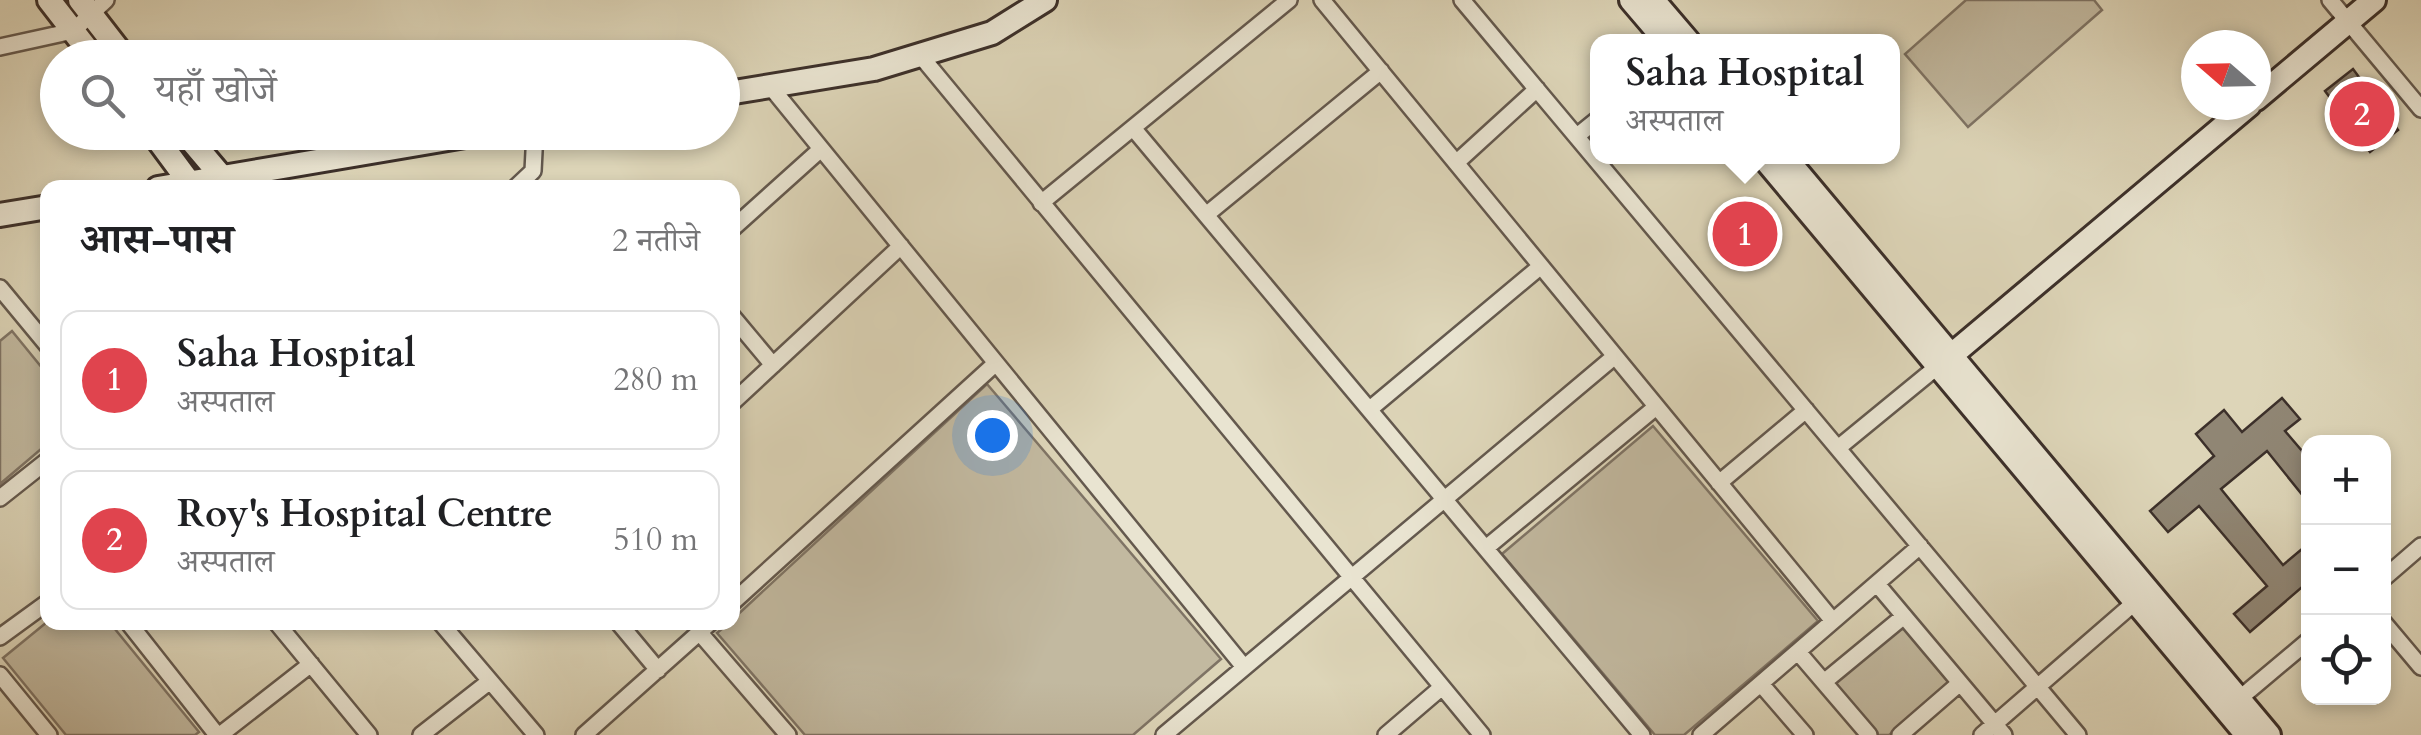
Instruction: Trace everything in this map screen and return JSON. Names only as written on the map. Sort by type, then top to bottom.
[{"type":"street","points":[[50,0],[80,40]]},
{"type":"street","points":[[740,91],[874,69],[992,32],[1046,0]]},
{"type":"street","points":[[1042,202],[1289,0]]},
{"type":"street","points":[[1322,0],[1833,622]]},
{"type":"street","points":[[1462,0],[1590,153]]},
{"type":"street","points":[[1631,0],[1659,34]]},
{"type":"street","points":[[1653,0],[1681,34]]},
{"type":"street","points":[[2330,0],[2421,110]]},
{"type":"street","points":[[2271,86],[2374,0]]},
{"type":"street","points":[[0,47],[73,31],[92,5],[114,40]]},
{"type":"street","points":[[920,55],[1477,733]]},
{"type":"street","points":[[1206,214],[1381,71]]},
{"type":"street","points":[[770,86],[1244,667]]},
{"type":"street","points":[[1456,163],[1537,89]]},
{"type":"street","points":[[1838,448],[2231,120]]},
{"type":"street","points":[[1576,136],[1590,126]]},
{"type":"street","points":[[1132,128],[1642,735]]},
{"type":"street","points":[[740,222],[821,149]]},
{"type":"street","points":[[165,150],[188,180]]},
{"type":"street","points":[[203,150],[235,180],[394,150]]},
{"type":"street","points":[[523,180],[532,171],[533,150]]},
{"type":"street","points":[[1600,164],[2078,735]]},
{"type":"street","points":[[1769,164],[1944,361],[2232,705],[2269,735]]},
{"type":"street","points":[[1790,164],[1944,361]]},
{"type":"street","points":[[0,215],[40,208]]},
{"type":"street","points":[[740,395],[900,246]]},
{"type":"street","points":[[1370,409],[1540,266]]},
{"type":"street","points":[[0,288],[40,337]]},
{"type":"street","points":[[0,319],[14,306]]},
{"type":"street","points":[[740,326],[773,365]]},
{"type":"street","points":[[1164,735],[1614,356]]},
{"type":"street","points":[[740,596],[996,363]]},
{"type":"street","points":[[1486,548],[1656,406]]},
{"type":"street","points":[[1719,482],[1806,410]]},
{"type":"street","points":[[0,498],[40,466]]},
{"type":"street","points":[[1702,735],[1920,546]]},
{"type":"street","points":[[2391,572],[2421,546]]},
{"type":"street","points":[[1877,584],[1960,683],[1993,731],[2038,686],[2141,597]]},
{"type":"street","points":[[0,637],[40,608]]},
{"type":"street","points":[[1824,682],[1904,616]]},
{"type":"street","points":[[134,630],[218,735],[311,664]]},
{"type":"street","points":[[283,630],[369,735]]},
{"type":"street","points":[[447,630],[536,735]]},
{"type":"street","points":[[625,630],[658,670]]},
{"type":"street","points":[[584,735],[704,630]]},
{"type":"street","points":[[708,630],[788,735]]},
{"type":"street","points":[[2391,631],[2421,667]]},
{"type":"street","points":[[2232,705],[2301,647]]},
{"type":"street","points":[[1798,652],[1869,735]]},
{"type":"street","points":[[0,675],[49,735]]},
{"type":"street","points":[[422,735],[490,681]]},
{"type":"street","points":[[1900,735],[1960,683]]},
{"type":"street","points":[[1761,684],[1796,732]]},
{"type":"street","points":[[1386,735],[1442,687]]},
{"type":"street","points":[[2232,705],[2247,735]]},
{"type":"shaded area","points":[[1966,0],[2094,0],[2102,10],[1968,127],[1905,54]]},
{"type":"shaded area","points":[[12,331],[40,365],[40,450],[0,484],[0,341]]},
{"type":"shaded area","points":[[987,384],[1221,659],[1133,735],[805,735],[717,633],[740,630],[740,613]]},
{"type":"shaded area","points":[[1653,426],[1818,621],[1684,735],[1655,735],[1502,554]]},
{"type":"shaded area","points":[[1903,626],[1951,684],[1889,735],[1875,735],[1833,684]]},
{"type":"shaded area","points":[[40,628],[116,630],[199,732],[66,735],[3,658]]},
{"type":"building","points":[[2353,69],[2398,130],[2370,152],[2325,91]]},
{"type":"building","points":[[1754,215],[1766,229],[1729,258],[1718,244]]},
{"type":"building","points":[[2282,398],[2300,419],[2285,431],[2301,450],[2301,493],[2267,451],[2221,489],[2283,565],[2301,550],[2301,588],[2250,632],[2234,614],[2267,586],[2199,506],[2168,532],[2150,511],[2214,456],[2196,434],[2224,410],[2242,432]]},
{"type":"place","name":"Roy's Hospital Centre","points":[[2362,114]]},
{"type":"place","name":"Saha Hospital","points":[[1745,234]]}]
